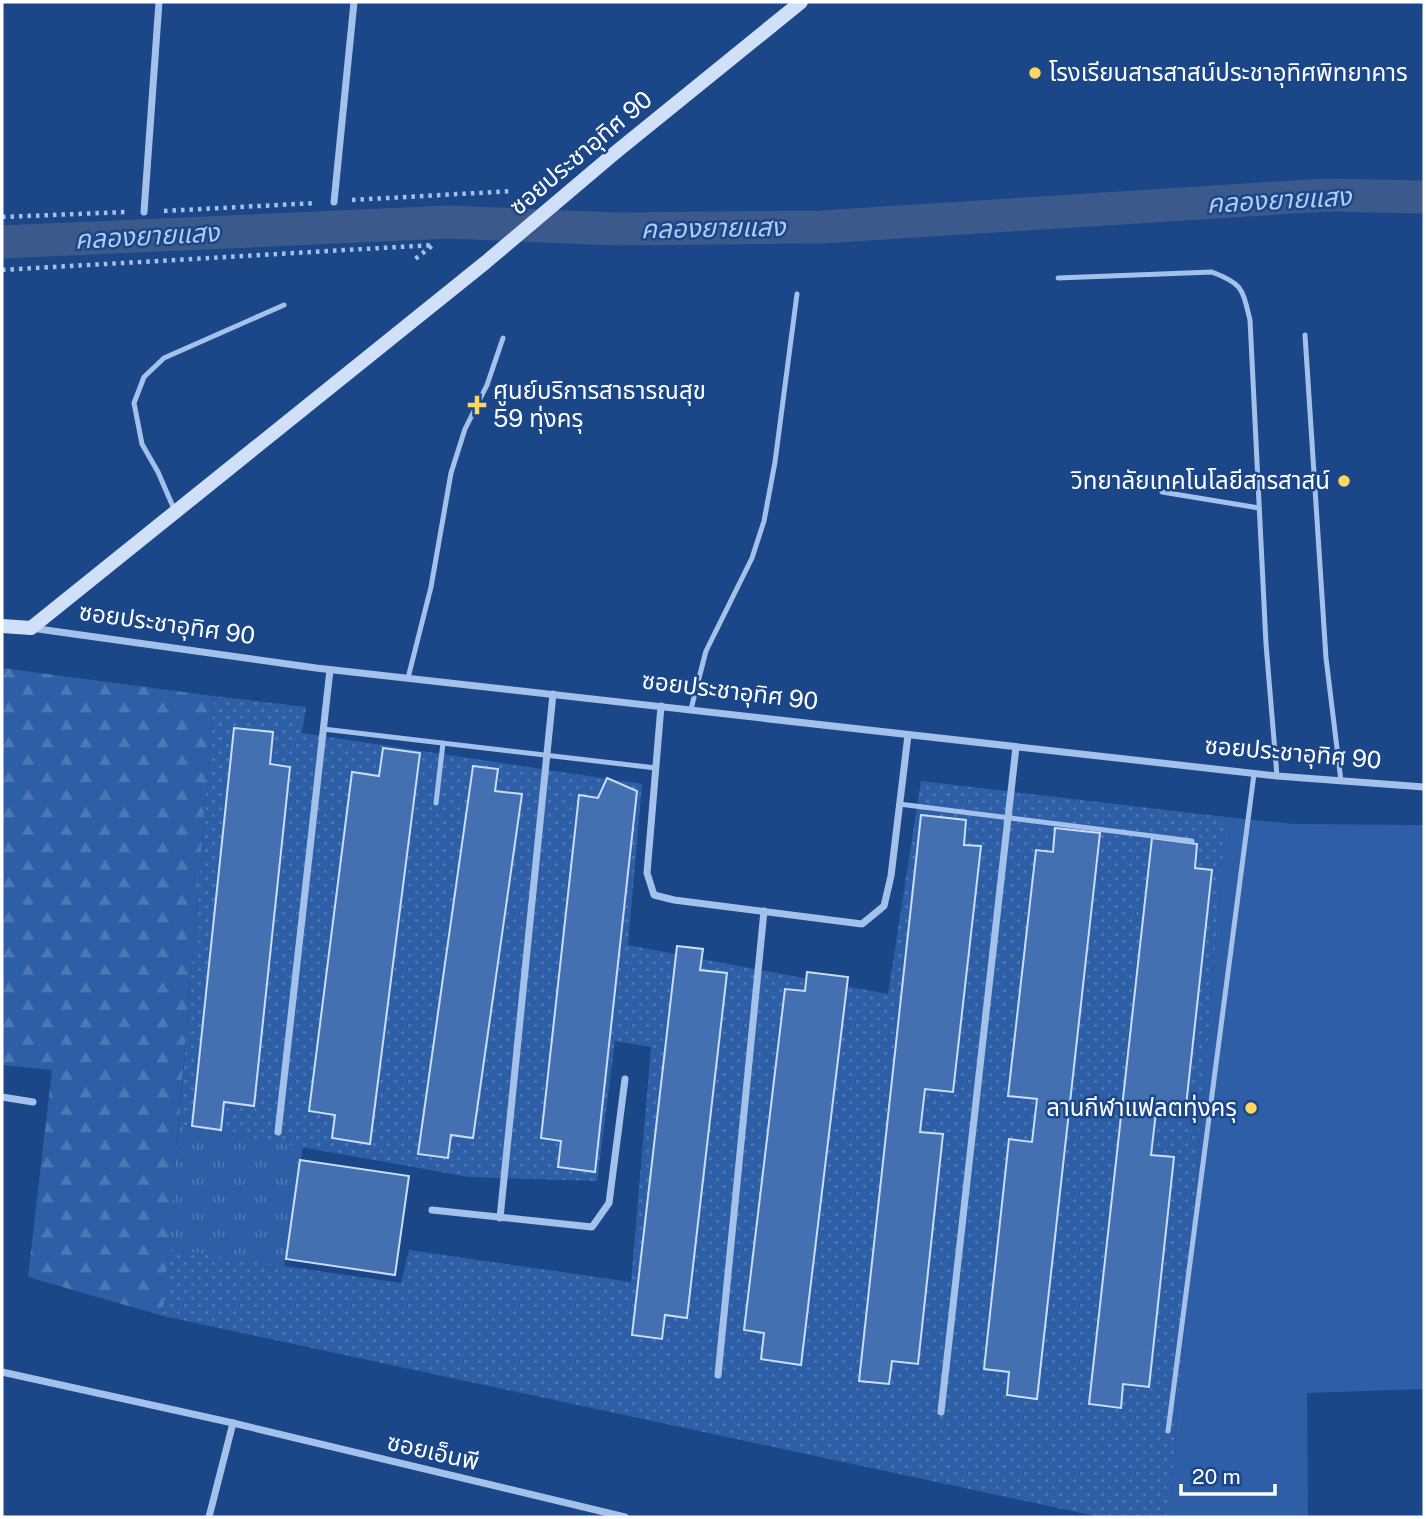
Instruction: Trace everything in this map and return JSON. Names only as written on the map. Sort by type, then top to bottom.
[{"type":"street","points":[[144,212],[159,2]]},
{"type":"street","points":[[334,201],[354,2]]},
{"type":"street","name":"ซอยประชาอุทิศ 90","points":[[31,628],[486,262],[801,2]]},
{"type":"street","name":"ซอยประชาอุทิศ 90","points":[[2,626],[330,670],[1254,774],[1424,787]]},
{"type":"street","points":[[278,1132],[330,670]]},
{"type":"street","points":[[500,1218],[553,694]]},
{"type":"street","points":[[661,706],[647,873],[654,895],[674,900],[862,924],[884,906],[891,876],[908,735]]},
{"type":"street","points":[[941,1412],[1016,747]]},
{"type":"street","points":[[718,1376],[764,911]]},
{"type":"street","points":[[432,1210],[593,1227],[609,1203],[625,1079]]},
{"type":"street","points":[[2,1097],[33,1102]]},
{"type":"street","name":"ซอยเอ็นพี","points":[[2,1373],[233,1423],[625,1517]]},
{"type":"street","points":[[209,1517],[233,1423]]},
{"type":"lane","points":[[1059,278],[1212,272],[1234,280],[1244,294],[1250,320],[1266,644],[1277,776]]},
{"type":"lane","points":[[691,709],[706,651],[752,558],[764,521],[775,462],[797,294]]},
{"type":"lane","points":[[175,512],[158,472],[142,444],[134,403],[144,377],[164,358],[285,305]]},
{"type":"lane","points":[[1306,335],[1326,657],[1341,781]]},
{"type":"lane","points":[[408,678],[431,587],[451,473],[465,429],[487,385],[503,338]]},
{"type":"lane","points":[[1162,492],[1259,508]]},
{"type":"lane","points":[[323,729],[656,768]]},
{"type":"lane","points":[[436,803],[443,743]]},
{"type":"lane","points":[[1168,1431],[1254,774]]},
{"type":"lane","points":[[900,804],[1192,841]]},
{"type":"path","points":[[2,216],[144,212],[513,191]]},
{"type":"path","points":[[2,270],[433,245],[414,260]]},
{"type":"green space","points":[[2,668],[214,696],[163,1316],[28,1277],[52,1070],[2,1065]]},
{"type":"green space","points":[[214,696],[306,707],[302,733],[642,784],[628,945],[888,994],[921,781],[1226,817],[1169,1517],[1100,1517],[163,1316],[168,1249],[401,1283],[409,1250],[631,1282],[651,1047],[615,1041],[597,1181],[469,1177],[179,1125]]},
{"type":"green space","points":[[1226,817],[1295,824],[1424,825],[1424,1389],[1307,1393],[1308,1517],[1169,1517]]},
{"type":"green space","points":[[179,1125],[303,1147],[284,1266],[168,1249]]},
{"type":"building","points":[[234,728],[273,732],[270,764],[290,767],[254,1106],[224,1102],[221,1130],[192,1126]]},
{"type":"building","points":[[383,748],[420,753],[370,1144],[332,1138],[335,1115],[309,1111],[352,772],[379,776]]},
{"type":"building","points":[[473,766],[498,769],[495,791],[522,794],[473,1138],[451,1135],[448,1158],[418,1154]]},
{"type":"building","points":[[607,778],[637,791],[595,1172],[558,1167],[561,1141],[541,1138],[579,795],[598,798]]},
{"type":"building","points":[[921,815],[966,820],[964,845],[981,846],[953,1092],[925,1089],[920,1132],[943,1134],[918,1364],[892,1361],[889,1384],[859,1381]]},
{"type":"building","points":[[1055,828],[1100,833],[1037,1399],[1007,1395],[1009,1372],[984,1369],[1009,1139],[1032,1142],[1037,1099],[1008,1096],[1036,850],[1053,852]]},
{"type":"building","points":[[1152,838],[1197,844],[1195,868],[1212,870],[1185,1115],[1156,1112],[1151,1155],[1174,1157],[1149,1387],[1123,1384],[1121,1408],[1089,1404]]},
{"type":"building","points":[[677,946],[703,949],[700,970],[727,973],[687,1318],[665,1315],[662,1339],[632,1335]]},
{"type":"building","points":[[807,972],[848,977],[801,1365],[761,1359],[764,1333],[744,1330],[785,989],[805,991]]},
{"type":"building","points":[[300,1160],[409,1176],[395,1275],[286,1259]]},
{"type":"waterway","name":"คลองยายแสง","points":[[2,242],[450,222],[616,229],[821,227],[1325,195],[1424,197]]},
{"type":"place","name":"โรงเรียนสารสาสน์ประชาอุทิศพิทยาคาร","points":[[1035,73]]},
{"type":"place","name":"ศูนย์บริการสาธารณสุข 59 ทุ่งครุ","points":[[477,405]]},
{"type":"place","name":"วิทยาลัยเทคโนโลยีสารสาสน์","points":[[1344,481]]},
{"type":"place","name":"ลานกีฬาแฟลตทุ่งครุ","points":[[1251,1108]]}]
